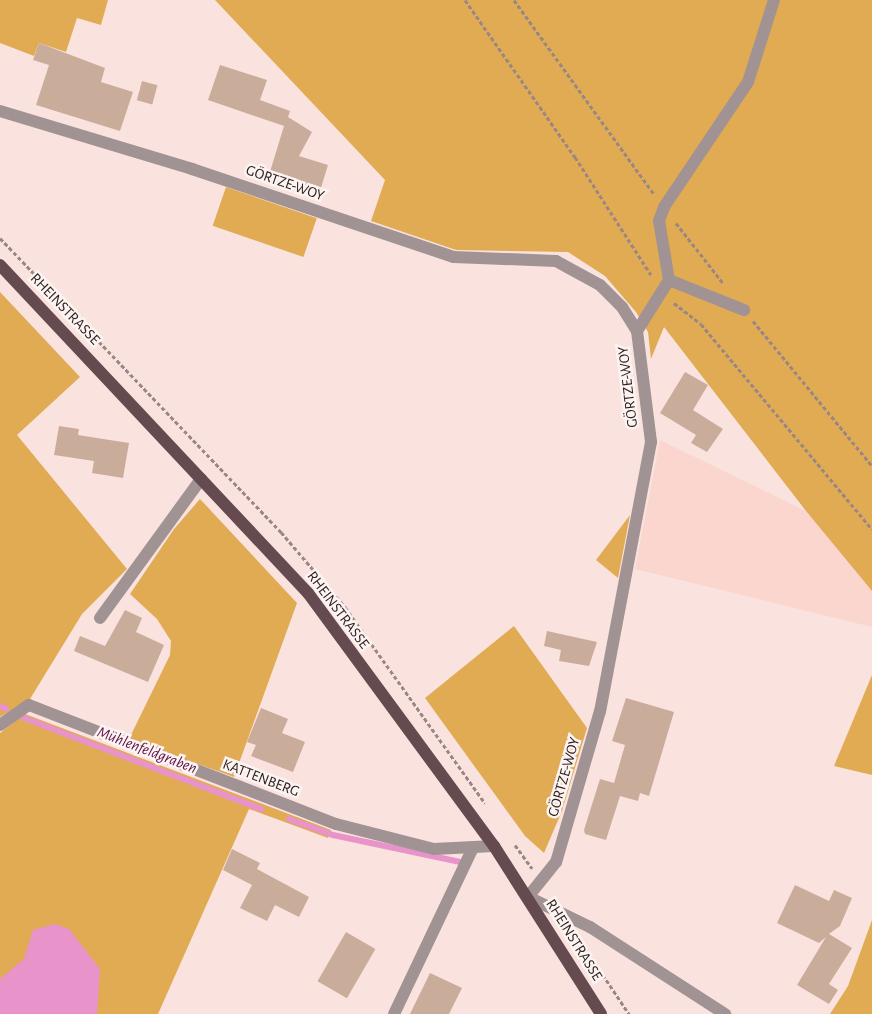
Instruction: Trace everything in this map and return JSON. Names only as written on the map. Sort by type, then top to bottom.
[{"type":"main road","name":"RHEINSTRASSE","points":[[0,265],[308,593],[494,846],[600,1014]]},
{"type":"street","points":[[744,310],[670,280],[664,262],[659,221],[664,207],[748,82],[774,0]]},
{"type":"street","name":"GÖRTZE-WOY","points":[[0,111],[192,169],[454,257],[556,261],[600,285],[638,331],[651,442],[629,566],[600,711],[556,862],[528,898]]},
{"type":"street","points":[[638,331],[670,280]]},
{"type":"street","points":[[100,618],[201,479]]},
{"type":"street","name":"KATTENBERG","points":[[0,725],[29,705],[336,824],[434,849],[494,846]]},
{"type":"street","points":[[394,1014],[472,848]]},
{"type":"street","points":[[528,898],[590,927],[725,1014]]},
{"type":"path","points":[[514,0],[664,207],[725,286]]},
{"type":"path","points":[[744,310],[872,466]]},
{"type":"shaded area","points":[[0,0],[108,0],[101,25],[77,18],[66,52],[39,43],[34,56],[0,43]]},
{"type":"shaded area","points":[[215,0],[872,0],[872,591],[806,511],[664,327],[651,359],[648,332],[636,312],[605,276],[568,252],[456,250],[371,221],[385,180]]},
{"type":"shaded area","points":[[226,187],[317,218],[303,257],[213,226]]},
{"type":"shaded area","points":[[0,292],[80,377],[17,435],[127,569],[82,614],[30,699],[0,717]]},
{"type":"shaded area","points":[[660,440],[806,511],[872,591],[872,627],[635,569]]},
{"type":"shaded area","points":[[200,499],[297,603],[234,777],[129,739],[170,655],[171,641],[157,619],[130,594],[174,529]]},
{"type":"shaded area","points":[[630,515],[618,578],[596,560]]},
{"type":"shaded area","points":[[514,626],[587,728],[562,811],[544,853],[525,836],[425,698]]},
{"type":"shaded area","points":[[872,675],[872,775],[834,766]]},
{"type":"shaded area","points":[[25,714],[331,830],[328,838],[249,809],[158,1014],[0,1014],[0,733]]},
{"type":"shaded area","points":[[872,920],[872,1014],[830,1014],[848,986]]},
{"type":"shaded area","points":[[55,924],[69,929],[100,969],[97,1014],[0,1014],[0,979],[24,959],[33,930]]},
{"type":"building","points":[[39,43],[105,68],[101,82],[133,92],[120,131],[36,105],[49,65],[33,60]]},
{"type":"building","points":[[220,65],[267,80],[260,100],[290,111],[288,117],[312,132],[299,156],[328,165],[320,191],[269,175],[284,126],[208,100]]},
{"type":"building","points":[[142,81],[157,85],[152,104],[137,100]]},
{"type":"building","points":[[685,372],[708,385],[693,410],[723,429],[707,452],[691,443],[696,435],[660,413]]},
{"type":"building","points":[[59,426],[79,429],[78,435],[129,443],[123,478],[92,473],[94,461],[54,455]]},
{"type":"building","points":[[125,610],[142,618],[136,632],[164,645],[148,682],[74,651],[80,636],[105,646]]},
{"type":"building","points":[[547,631],[597,642],[589,666],[559,661],[561,650],[544,646]]},
{"type":"building","points":[[626,698],[674,712],[649,796],[640,793],[638,801],[620,796],[606,840],[585,834],[584,830],[600,779],[614,783],[625,745],[612,741]]},
{"type":"building","points":[[261,708],[288,719],[282,733],[305,742],[293,772],[251,756],[256,745],[247,742]]},
{"type":"building","points":[[232,849],[260,863],[257,869],[309,897],[299,917],[275,905],[267,921],[240,908],[252,885],[223,870]]},
{"type":"building","points":[[795,885],[829,901],[834,890],[852,898],[840,926],[829,934],[852,948],[829,984],[838,990],[829,1004],[797,985],[826,937],[819,943],[777,923]]},
{"type":"building","points":[[346,932],[375,949],[347,998],[318,981]]},
{"type":"building","points":[[430,973],[462,988],[449,1014],[410,1014]]},
{"type":"waterway","name":"Mühlenfeldgraben","points":[[0,706],[6,709]]},
{"type":"waterway","name":"Mühlenfeldgraben","points":[[24,718],[261,809]]},
{"type":"waterway","name":"Mühlenfeldgraben","points":[[289,819],[333,835],[460,862]]}]
